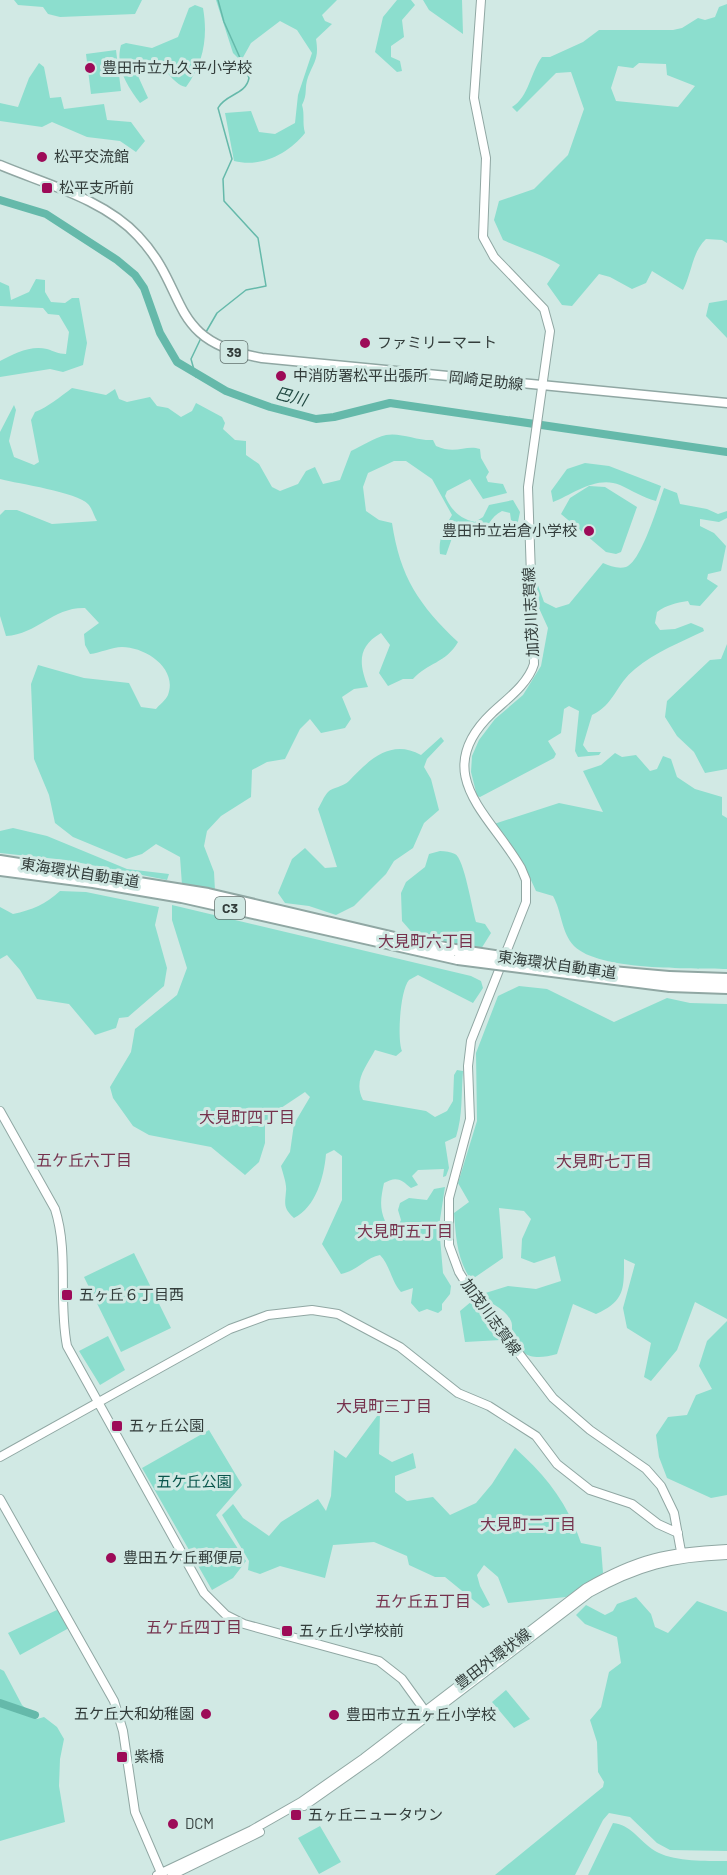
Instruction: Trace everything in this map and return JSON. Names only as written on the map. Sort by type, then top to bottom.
[{"type":"highway","name":"東海環状自動車道","points":[[0,861],[208,894],[457,954]]},
{"type":"highway","name":"東海環状自動車道","points":[[0,870],[182,897],[457,954],[727,988]]},
{"type":"highway","name":"東海環状自動車道","points":[[669,982],[727,980]]},
{"type":"main road","name":"岡崎足助線","points":[[0,165],[95,205],[125,223],[138,236],[160,266],[185,318],[198,332],[231,351],[262,358],[543,391],[727,403]]},
{"type":"street","name":"加茂川志賀線","points":[[481,0],[474,98],[486,158],[483,237],[494,257],[547,314],[550,331],[527,510],[534,664],[528,678],[483,723],[472,738],[467,748],[465,768],[468,789],[475,804],[521,868],[526,880],[526,902],[471,1041],[468,1066],[470,1119],[449,1198],[447,1233],[459,1272],[515,1350],[568,1413],[652,1475],[668,1500],[682,1554]]},
{"type":"street","points":[[0,1111],[55,1209],[63,1238],[62,1309],[67,1346],[96,1403],[202,1590],[215,1606],[244,1624],[379,1661],[402,1679],[427,1712]]},
{"type":"street","points":[[0,1456],[230,1329],[253,1319],[312,1310],[338,1314],[400,1347],[458,1393],[489,1406],[536,1436],[556,1464],[590,1490],[632,1504],[666,1529],[678,1533]]},
{"type":"street","points":[[0,1499],[114,1701],[123,1731],[135,1812],[160,1874]]},
{"type":"street","points":[[682,1554],[727,1549]]},
{"type":"street","points":[[682,1554],[727,1555]]},
{"type":"street","name":"豊田外環状線","points":[[172,1875],[246,1840],[303,1807],[586,1588],[650,1557],[682,1554]]},
{"type":"street","name":"豊田外環状線","points":[[160,1874],[252,1830],[301,1802],[427,1712]]},
{"type":"green space","points":[[14,0],[142,0],[135,14],[60,17],[48,14],[43,7],[18,5]]},
{"type":"green space","points":[[216,0],[337,0],[322,15],[325,21],[332,24],[316,39],[317,55],[307,81],[302,105],[305,133],[291,147],[264,161],[244,163],[234,161],[225,113],[251,111],[259,132],[275,134],[295,123],[298,95],[312,53],[297,30],[280,21],[251,43],[241,61],[233,53]]},
{"type":"green space","points":[[397,0],[411,0],[415,5],[402,20],[404,37],[391,46],[391,57],[400,61],[402,71],[397,72],[375,52],[383,17]]},
{"type":"green space","points":[[423,0],[462,0],[463,34],[429,10]]},
{"type":"green space","points":[[727,4],[727,243],[722,240],[706,239],[701,244],[683,290],[652,271],[646,283],[632,289],[610,277],[599,274],[572,306],[562,305],[547,284],[560,265],[503,240],[494,220],[499,201],[534,189],[568,155],[584,109],[571,72],[556,73],[517,112],[512,107],[518,103],[526,91],[542,57],[550,57],[583,42],[599,30],[673,30],[682,28],[698,18],[705,20],[715,17],[719,7]],"holes":[[[639,63],[666,64],[667,75],[695,86],[678,107],[616,101],[611,88],[618,66],[633,68]]]},
{"type":"green space","points":[[195,5],[203,8],[205,39],[201,59],[192,78],[186,87],[155,64],[139,68],[138,76],[148,98],[140,103],[123,76],[120,61],[121,45],[126,43],[152,48],[178,37],[189,8]]},
{"type":"green space","points":[[116,50],[121,91],[91,94],[86,54]]},
{"type":"green space","points":[[39,63],[44,67],[50,98],[61,97],[64,109],[104,104],[107,120],[131,122],[145,141],[136,152],[120,141],[87,137],[52,122],[42,127],[0,121],[0,103],[18,107],[29,78]]},
{"type":"green space","points":[[36,279],[45,280],[45,292],[51,302],[65,303],[72,298],[79,298],[87,343],[83,365],[63,372],[50,369],[0,377],[0,361],[22,351],[41,348],[66,354],[69,332],[59,315],[48,314],[43,308],[0,306],[0,282],[9,286],[11,300],[29,292]]},
{"type":"green space","points":[[727,300],[727,338],[706,316],[709,303]]},
{"type":"green space","points":[[72,388],[106,395],[115,389],[119,399],[127,402],[150,397],[157,406],[168,408],[181,417],[192,411],[196,403],[222,417],[225,423],[223,429],[235,440],[246,441],[246,455],[259,464],[272,487],[280,491],[298,484],[306,471],[315,467],[323,484],[340,480],[351,451],[386,435],[433,440],[436,446],[449,450],[480,449],[481,458],[489,472],[486,477],[488,482],[503,484],[507,493],[483,499],[470,479],[447,491],[445,496],[450,506],[460,516],[475,522],[483,517],[489,505],[513,500],[520,512],[516,531],[512,527],[510,513],[502,511],[478,537],[471,536],[458,521],[446,555],[440,554],[442,534],[452,515],[432,479],[406,461],[394,461],[368,473],[363,487],[366,511],[379,520],[392,523],[400,559],[413,589],[432,615],[458,642],[442,659],[424,669],[413,679],[403,679],[388,686],[379,673],[390,645],[381,633],[373,638],[362,657],[368,687],[354,689],[342,697],[351,719],[345,728],[321,733],[310,719],[300,729],[285,759],[267,762],[252,770],[251,797],[221,816],[207,831],[204,846],[214,872],[215,891],[182,885],[180,857],[156,844],[142,854],[126,859],[73,837],[55,823],[49,795],[34,759],[31,684],[38,665],[84,678],[129,683],[141,707],[156,709],[167,697],[170,685],[164,668],[149,655],[140,651],[122,647],[90,654],[85,645],[84,634],[99,623],[85,608],[64,612],[27,631],[6,636],[0,616],[0,515],[5,510],[17,510],[52,524],[97,521],[89,506],[82,500],[60,492],[0,479],[0,432],[14,405],[16,410],[9,441],[14,457],[34,465],[39,462],[31,420],[35,412]]},
{"type":"green space","points":[[585,463],[609,466],[661,486],[656,501],[620,485],[603,482],[585,487],[553,502],[551,491],[567,469]]},
{"type":"green space","points":[[589,486],[605,487],[637,507],[621,552],[616,554],[606,552],[561,514],[570,498]]},
{"type":"green space","points":[[664,488],[677,493],[680,504],[707,509],[718,514],[727,511],[727,518],[719,522],[700,519],[700,526],[714,533],[726,546],[721,571],[708,574],[707,579],[718,586],[700,606],[690,605],[688,601],[671,605],[657,612],[655,623],[660,630],[675,629],[691,623],[703,628],[704,631],[643,663],[623,681],[605,706],[592,715],[583,745],[588,752],[601,752],[599,755],[578,757],[575,751],[579,711],[569,706],[564,709],[561,733],[548,741],[556,754],[554,758],[480,797],[477,796],[471,772],[472,756],[479,740],[495,719],[523,695],[541,666],[548,628],[533,595],[535,577],[544,602],[556,608],[569,604],[603,563],[626,567],[632,563],[643,544]]},
{"type":"green space","points":[[727,644],[727,769],[705,773],[694,752],[677,736],[665,717],[667,701],[710,660],[721,659]]},
{"type":"green space","points":[[441,737],[444,741],[427,759],[424,767],[431,779],[439,810],[424,823],[413,848],[394,861],[386,874],[354,906],[336,915],[309,906],[285,903],[278,893],[292,859],[305,848],[325,868],[337,867],[318,809],[328,792],[347,783],[380,754],[399,749],[410,750],[421,755]]},
{"type":"green space","points":[[615,753],[622,757],[636,755],[650,771],[657,769],[663,756],[671,759],[677,777],[695,789],[722,797],[722,815],[727,818],[727,969],[669,968],[624,964],[586,954],[574,946],[570,940],[553,896],[536,891],[530,878],[494,824],[559,803],[603,812],[583,771],[601,765]]},
{"type":"green space","points":[[13,828],[47,836],[127,869],[169,874],[167,880],[66,860],[0,853],[0,831]]},
{"type":"green space","points":[[440,851],[455,854],[462,864],[476,922],[485,924],[491,933],[481,949],[416,937],[402,921],[401,893],[406,882],[425,867],[429,854]]},
{"type":"green space","points":[[60,891],[86,892],[159,907],[155,925],[167,968],[164,986],[128,1017],[119,1018],[116,1028],[95,1035],[69,1004],[37,999],[20,970],[7,955],[0,959],[0,907],[13,914],[44,903]]},
{"type":"green space","points":[[172,905],[471,976],[481,981],[483,988],[473,1003],[418,975],[409,980],[403,994],[400,1015],[402,1051],[396,1056],[375,1050],[365,1068],[359,1087],[363,1100],[426,1111],[435,1117],[447,1111],[453,1101],[454,1075],[457,1070],[463,1071],[461,1113],[456,1137],[445,1142],[449,1168],[446,1176],[443,1177],[444,1169],[418,1170],[412,1176],[418,1185],[411,1188],[395,1179],[384,1183],[381,1197],[385,1221],[398,1226],[401,1220],[398,1210],[400,1203],[409,1198],[427,1200],[434,1189],[445,1187],[439,1226],[443,1273],[451,1286],[450,1294],[438,1313],[427,1309],[419,1312],[411,1303],[413,1288],[401,1292],[380,1255],[341,1274],[322,1244],[342,1200],[342,1156],[334,1150],[326,1154],[318,1190],[308,1207],[294,1218],[286,1208],[286,1185],[281,1166],[290,1152],[294,1124],[310,1097],[305,1092],[275,1112],[265,1124],[265,1143],[259,1162],[245,1175],[211,1147],[149,1135],[133,1126],[113,1098],[110,1087],[131,1052],[135,1029],[177,995],[187,968],[172,920]]},
{"type":"green space","points":[[519,986],[547,989],[614,1022],[667,998],[690,1003],[727,1004],[727,1319],[695,1302],[677,1350],[651,1381],[644,1377],[651,1343],[627,1328],[623,1308],[635,1264],[624,1259],[623,1286],[618,1299],[613,1304],[596,1314],[573,1304],[557,1354],[536,1357],[520,1349],[508,1316],[479,1295],[508,1286],[536,1289],[561,1281],[555,1256],[534,1263],[521,1258],[522,1239],[531,1219],[524,1211],[499,1208],[503,1258],[471,1280],[460,1256],[454,1213],[469,1202],[458,1183],[477,1121],[476,1053],[498,996]]},
{"type":"green space","points":[[134,1253],[171,1328],[121,1352],[84,1277]]},
{"type":"green space","points":[[472,1301],[501,1340],[465,1342],[460,1311]]},
{"type":"green space","points":[[727,1321],[727,1495],[711,1498],[667,1478],[659,1457],[656,1435],[668,1417],[687,1415],[696,1395],[712,1389],[699,1366],[707,1341]]},
{"type":"green space","points":[[108,1336],[125,1370],[100,1385],[79,1351]]},
{"type":"green space","points":[[380,1412],[379,1454],[392,1462],[413,1453],[416,1468],[395,1476],[395,1492],[407,1501],[433,1497],[450,1515],[476,1503],[492,1484],[515,1448],[546,1480],[562,1502],[581,1543],[601,1547],[603,1573],[566,1597],[508,1603],[498,1577],[484,1565],[477,1575],[490,1605],[483,1608],[445,1577],[435,1577],[409,1565],[407,1556],[374,1542],[333,1545],[325,1578],[280,1566],[260,1574],[248,1570],[249,1561],[222,1515],[233,1504],[243,1518],[269,1536],[281,1522],[318,1499],[326,1511],[331,1496],[334,1450],[346,1458]]},
{"type":"green space","name":"五ケ丘公園","points":[[209,1430],[242,1485],[216,1515],[246,1561],[233,1578],[212,1590],[142,1468]]},
{"type":"green space","points":[[636,1597],[651,1614],[655,1627],[668,1633],[697,1601],[727,1612],[727,1851],[670,1850],[657,1843],[630,1817],[609,1813],[603,1820],[575,1875],[495,1875],[603,1787],[604,1782],[598,1772],[597,1742],[590,1720],[601,1707],[609,1672],[621,1663],[617,1637],[585,1624],[576,1615],[586,1605],[605,1615],[613,1611],[617,1604]]},
{"type":"green space","points":[[59,1609],[69,1628],[20,1655],[8,1633]]},
{"type":"green space","points":[[0,1669],[4,1671],[22,1705],[37,1719],[44,1717],[57,1727],[64,1739],[60,1759],[59,1786],[65,1822],[0,1841]]},
{"type":"green space","points":[[506,1690],[530,1719],[514,1728],[492,1702]]},
{"type":"green space","points":[[613,1823],[625,1826],[652,1849],[668,1856],[688,1860],[727,1861],[727,1875],[588,1875]]},
{"type":"green space","points":[[320,1826],[341,1862],[319,1874],[298,1838]]},
{"type":"waterway","points":[[206,332],[217,313],[246,290],[266,286],[258,238],[224,201],[223,179],[232,159],[218,108],[221,103],[244,88],[249,78],[224,22],[218,0]]},
{"type":"waterway","name":"巴川","points":[[0,200],[46,214],[117,260],[135,275],[144,288],[160,333],[177,362],[226,391],[270,407],[316,419],[334,417],[390,403],[727,452]]},
{"type":"waterway","points":[[196,377],[191,359],[201,338]]},
{"type":"waterway","points":[[0,1703],[35,1715]]},
{"type":"place","name":"豊田市立九久平小学校","points":[[90,68]]},
{"type":"place","name":"松平交流館","points":[[42,157]]},
{"type":"place","name":"松平支所前","points":[[47,188]]},
{"type":"place","name":"ファミリーマート","points":[[365,343]]},
{"type":"place","name":"中消防署松平出張所","points":[[281,376]]},
{"type":"place","name":"豊田市立岩倉小学校","points":[[589,531]]},
{"type":"place","name":"五ヶ丘６丁目西","points":[[67,1295]]},
{"type":"place","name":"五ヶ丘公園","points":[[117,1426]]},
{"type":"place","name":"豊田五ケ丘郵便局","points":[[111,1558]]},
{"type":"place","name":"五ヶ丘小学校前","points":[[287,1631]]},
{"type":"place","name":"五ケ丘大和幼稚園","points":[[206,1714]]},
{"type":"place","name":"豊田市立五ヶ丘小学校","points":[[334,1715]]},
{"type":"place","name":"紫橋","points":[[122,1757]]},
{"type":"place","name":"五ヶ丘ニュータウン","points":[[296,1815]]},
{"type":"place","name":"DCM","points":[[173,1824]]},
{"type":"district","name":"大見町六丁目","points":[[426,941]]},
{"type":"district","name":"大見町四丁目","points":[[247,1117]]},
{"type":"district","name":"五ケ丘六丁目","points":[[84,1160]]},
{"type":"district","name":"大見町七丁目","points":[[604,1161]]},
{"type":"district","name":"大見町五丁目","points":[[405,1231]]},
{"type":"district","name":"大見町三丁目","points":[[384,1406]]},
{"type":"district","name":"大見町二丁目","points":[[528,1524]]},
{"type":"district","name":"五ケ丘五丁目","points":[[423,1601]]},
{"type":"district","name":"五ケ丘四丁目","points":[[194,1627]]}]
